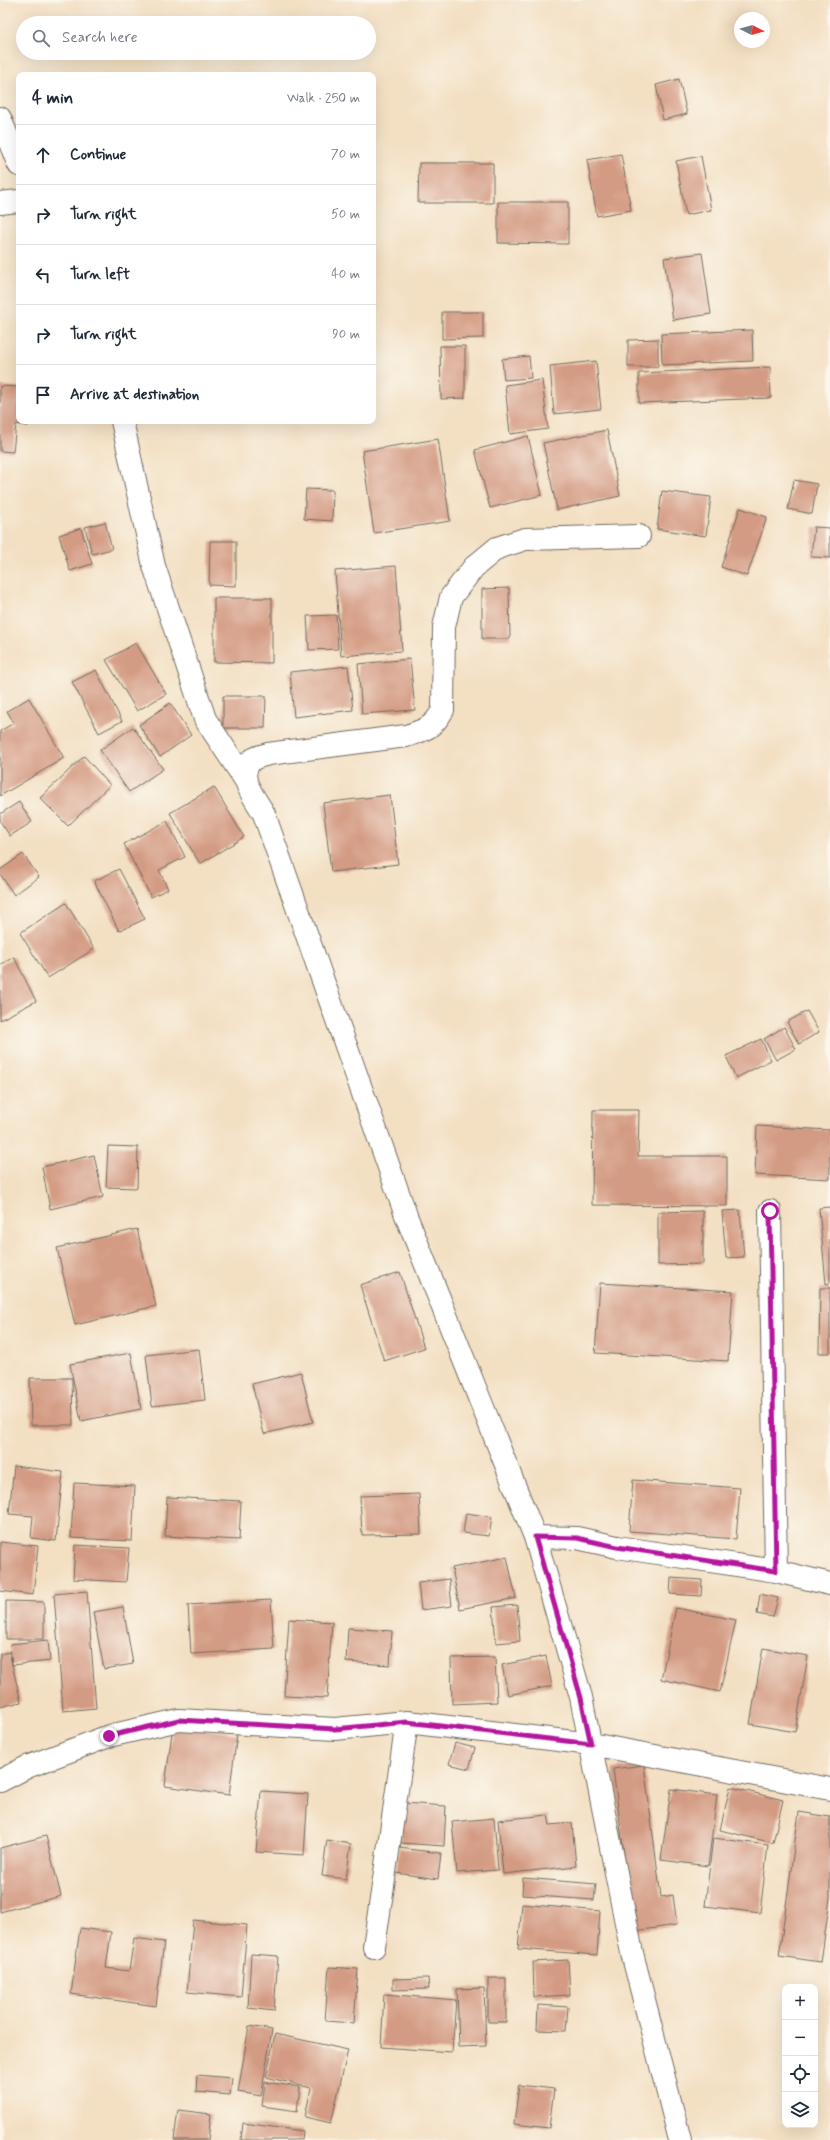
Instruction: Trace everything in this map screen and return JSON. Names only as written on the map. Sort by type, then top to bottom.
[{"type":"street","points":[[0,118],[16,158]]},
{"type":"street","points":[[0,203],[16,201]]},
{"type":"street","points":[[123,424],[154,566],[205,719],[246,781],[264,814],[408,1218],[535,1537],[581,1698],[632,1953],[680,2140]]},
{"type":"street","points":[[246,781],[244,770],[251,760],[268,754],[406,736],[424,730],[437,722],[442,710],[444,626],[452,597],[474,567],[497,548],[525,539],[639,536]]},
{"type":"street","points":[[770,1211],[776,1571]]},
{"type":"street","points":[[535,1537],[577,1538],[617,1547],[776,1571],[830,1584]]},
{"type":"street","points":[[0,1781],[27,1768],[109,1736],[179,1720],[335,1729],[407,1722],[591,1744],[830,1788]]},
{"type":"street","points":[[374,1947],[407,1722]]},
{"type":"building","points":[[679,79],[687,114],[663,120],[656,85]]},
{"type":"building","points":[[621,154],[631,210],[597,216],[587,160]]},
{"type":"building","points":[[701,156],[711,210],[686,215],[676,161]]},
{"type":"building","points":[[419,163],[493,163],[493,203],[418,203]]},
{"type":"building","points":[[498,202],[568,202],[568,244],[498,243]]},
{"type":"building","points":[[702,253],[711,314],[673,320],[664,258]]},
{"type":"building","points":[[442,312],[483,312],[483,338],[442,339]]},
{"type":"building","points":[[752,330],[753,361],[662,365],[661,334]]},
{"type":"building","points":[[658,339],[658,367],[628,367],[628,340]]},
{"type":"building","points":[[440,346],[465,346],[465,398],[441,399]]},
{"type":"building","points":[[529,356],[531,378],[504,380],[502,359]]},
{"type":"building","points":[[596,361],[601,409],[554,414],[550,366]]},
{"type":"building","points":[[770,367],[771,398],[639,403],[639,373]]},
{"type":"building","points":[[542,380],[548,429],[510,434],[505,385]]},
{"type":"building","points":[[0,386],[16,387],[16,424],[13,452],[0,451]]},
{"type":"building","points":[[16,424],[28,424],[28,426]]},
{"type":"building","points":[[607,430],[620,496],[557,510],[543,443]]},
{"type":"building","points":[[528,436],[542,495],[490,508],[475,450]]},
{"type":"building","points":[[438,439],[450,521],[374,533],[362,451]]},
{"type":"building","points":[[794,480],[817,484],[812,514],[788,509]]},
{"type":"building","points":[[306,489],[333,490],[332,521],[304,519]]},
{"type":"building","points":[[662,491],[711,497],[706,536],[657,529]]},
{"type":"building","points":[[740,508],[767,517],[747,576],[721,567]]},
{"type":"building","points":[[105,522],[112,549],[92,554],[85,527]]},
{"type":"building","points":[[814,527],[830,528],[830,558],[811,557]]},
{"type":"building","points":[[81,528],[92,564],[70,571],[59,535]]},
{"type":"building","points":[[210,541],[236,541],[236,586],[209,585]]},
{"type":"building","points":[[396,566],[402,651],[341,656],[335,571]]},
{"type":"building","points":[[509,588],[510,639],[482,639],[482,589]]},
{"type":"building","points":[[214,598],[272,598],[272,663],[214,662]]},
{"type":"building","points":[[336,615],[338,649],[309,650],[307,616]]},
{"type":"building","points":[[136,643],[166,694],[137,711],[106,660]]},
{"type":"building","points":[[410,659],[415,710],[362,714],[358,664]]},
{"type":"building","points":[[348,666],[353,710],[294,717],[290,672]]},
{"type":"building","points":[[96,670],[122,721],[99,733],[72,682]]},
{"type":"building","points":[[223,696],[266,696],[265,728],[223,728]]},
{"type":"building","points":[[29,698],[64,758],[0,796],[0,731],[14,723],[7,711]]},
{"type":"building","points":[[170,703],[191,735],[160,757],[139,725]]},
{"type":"building","points":[[133,727],[163,769],[129,792],[100,750]]},
{"type":"building","points":[[84,756],[110,785],[68,826],[40,798]]},
{"type":"building","points":[[214,787],[244,837],[200,864],[170,813]]},
{"type":"building","points":[[390,795],[398,864],[331,872],[323,803]]},
{"type":"building","points":[[19,802],[32,822],[10,836],[0,821],[0,814]]},
{"type":"building","points":[[167,821],[185,857],[159,870],[168,889],[151,897],[124,844]]},
{"type":"building","points":[[23,854],[39,877],[14,895],[0,874],[0,870]]},
{"type":"building","points":[[119,869],[145,919],[119,931],[94,881]]},
{"type":"building","points":[[66,903],[94,949],[48,978],[20,933]]},
{"type":"building","points":[[14,957],[36,1001],[0,1020],[0,965]]},
{"type":"building","points":[[807,1011],[819,1032],[799,1044],[787,1022]]},
{"type":"building","points":[[784,1027],[796,1049],[776,1060],[764,1039]]},
{"type":"building","points":[[761,1039],[771,1060],[736,1078],[726,1056]]},
{"type":"building","points":[[593,1110],[639,1110],[638,1156],[727,1156],[727,1206],[592,1205]]},
{"type":"building","points":[[757,1126],[830,1130],[830,1179],[755,1175]]},
{"type":"building","points":[[108,1146],[138,1147],[137,1188],[106,1187]]},
{"type":"building","points":[[94,1155],[103,1197],[50,1209],[42,1167]]},
{"type":"building","points":[[830,1207],[830,1283],[826,1284],[819,1208]]},
{"type":"building","points":[[740,1210],[744,1257],[726,1258],[722,1211]]},
{"type":"building","points":[[703,1211],[703,1264],[658,1265],[658,1212]]},
{"type":"building","points":[[137,1229],[156,1306],[75,1325],[57,1248]]},
{"type":"building","points":[[400,1272],[424,1348],[384,1361],[360,1285]]},
{"type":"building","points":[[600,1283],[733,1291],[728,1361],[595,1353]]},
{"type":"building","points":[[820,1288],[830,1288],[830,1353],[819,1353]]},
{"type":"building","points":[[199,1349],[205,1400],[152,1406],[146,1355]]},
{"type":"building","points":[[131,1353],[141,1409],[81,1421],[70,1364]]},
{"type":"building","points":[[301,1372],[313,1422],[264,1434],[252,1384]]},
{"type":"building","points":[[30,1378],[72,1378],[73,1425],[31,1425]]},
{"type":"building","points":[[14,1466],[63,1472],[56,1541],[31,1538],[33,1516],[9,1514]]},
{"type":"building","points":[[633,1480],[740,1488],[736,1539],[629,1531]]},
{"type":"building","points":[[74,1483],[135,1486],[132,1541],[71,1538]]},
{"type":"building","points":[[419,1494],[421,1534],[362,1535],[360,1496]]},
{"type":"building","points":[[167,1497],[241,1501],[239,1540],[165,1536]]},
{"type":"building","points":[[466,1513],[492,1517],[489,1536],[463,1533]]},
{"type":"building","points":[[0,1542],[38,1546],[33,1595],[0,1591]]},
{"type":"building","points":[[75,1545],[129,1548],[126,1582],[73,1579]]},
{"type":"building","points":[[507,1557],[516,1598],[460,1609],[452,1568]]},
{"type":"building","points":[[671,1578],[702,1580],[701,1596],[670,1594]]},
{"type":"building","points":[[449,1579],[452,1606],[421,1610],[418,1583]]},
{"type":"building","points":[[87,1591],[96,1708],[63,1711],[54,1594]]},
{"type":"building","points":[[760,1594],[778,1598],[773,1617],[757,1614]]},
{"type":"building","points":[[271,1600],[274,1649],[191,1654],[188,1605]]},
{"type":"building","points":[[6,1601],[44,1602],[44,1639],[6,1639]]},
{"type":"building","points":[[517,1605],[520,1641],[496,1643],[493,1607]]},
{"type":"building","points":[[123,1607],[133,1664],[104,1669],[93,1612]]},
{"type":"building","points":[[676,1608],[736,1620],[720,1692],[661,1679]]},
{"type":"building","points":[[289,1619],[332,1622],[327,1698],[284,1696]]},
{"type":"building","points":[[348,1628],[392,1631],[390,1665],[346,1662]]},
{"type":"building","points":[[48,1640],[50,1661],[12,1665],[10,1644]]},
{"type":"building","points":[[763,1648],[808,1656],[795,1732],[750,1724]]},
{"type":"building","points":[[9,1652],[21,1702],[0,1707],[0,1654]]},
{"type":"building","points":[[546,1656],[552,1686],[508,1695],[502,1665]]},
{"type":"building","points":[[495,1657],[497,1702],[452,1704],[451,1658]]},
{"type":"building","points":[[173,1725],[237,1734],[229,1795],[165,1786]]},
{"type":"building","points":[[455,1743],[475,1748],[469,1769],[449,1764]]},
{"type":"building","points":[[644,1765],[661,1897],[673,1895],[677,1925],[634,1931],[613,1769]]},
{"type":"building","points":[[730,1787],[783,1800],[773,1843],[720,1830]]},
{"type":"building","points":[[671,1789],[717,1795],[708,1866],[661,1860]]},
{"type":"building","points":[[261,1791],[308,1794],[304,1855],[256,1852]]},
{"type":"building","points":[[403,1803],[446,1806],[444,1846],[401,1843]]},
{"type":"building","points":[[799,1812],[830,1817],[830,1898],[821,1962],[779,1956]]},
{"type":"building","points":[[548,1815],[550,1825],[572,1823],[576,1866],[503,1874],[498,1820]]},
{"type":"building","points":[[494,1818],[498,1870],[457,1873],[452,1822]]},
{"type":"building","points":[[46,1836],[61,1896],[0,1912],[0,1848]]},
{"type":"building","points":[[713,1838],[768,1845],[760,1913],[705,1906]]},
{"type":"building","points":[[327,1840],[351,1844],[346,1879],[322,1876]]},
{"type":"building","points":[[399,1848],[441,1853],[438,1879],[396,1873]]},
{"type":"building","points":[[523,1878],[596,1884],[594,1900],[522,1895]]},
{"type":"building","points":[[522,1904],[600,1911],[597,1955],[518,1949]]},
{"type":"building","points":[[193,1920],[247,1925],[241,1997],[187,1992]]},
{"type":"building","points":[[80,1928],[111,1932],[106,1968],[129,1971],[134,1938],[164,1942],[156,2006],[71,1994]]},
{"type":"building","points":[[251,1954],[278,1956],[274,2011],[248,2008]]},
{"type":"building","points":[[568,1960],[570,1995],[534,1997],[533,1962]]},
{"type":"building","points":[[329,1967],[358,1969],[354,2023],[325,2021]]},
{"type":"building","points":[[428,1978],[429,1989],[393,1990],[393,1979]]},
{"type":"building","points":[[488,1978],[506,1978],[506,2022],[488,2022]]},
{"type":"building","points":[[484,1988],[486,2046],[459,2047],[457,1989]]},
{"type":"building","points":[[384,1994],[456,2000],[452,2052],[381,2047]]},
{"type":"building","points":[[538,2005],[568,2007],[566,2031],[537,2030]]},
{"type":"building","points":[[249,2026],[272,2030],[261,2096],[238,2092]]},
{"type":"building","points":[[275,2034],[348,2050],[331,2123],[305,2117],[311,2088],[266,2077]]},
{"type":"building","points":[[197,2075],[232,2078],[230,2095],[196,2092]]},
{"type":"building","points":[[265,2082],[300,2087],[297,2111],[262,2106]]},
{"type":"building","points":[[519,2085],[554,2089],[549,2128],[514,2124]]},
{"type":"building","points":[[178,2110],[211,2114],[208,2140],[174,2140]]},
{"type":"building","points":[[243,2123],[303,2131],[302,2140],[241,2140]]},
{"type":"route","points":[[109,1736],[179,1720],[335,1729],[407,1722],[591,1744],[581,1698],[535,1537],[577,1538],[617,1547],[776,1571],[770,1211]]}]
